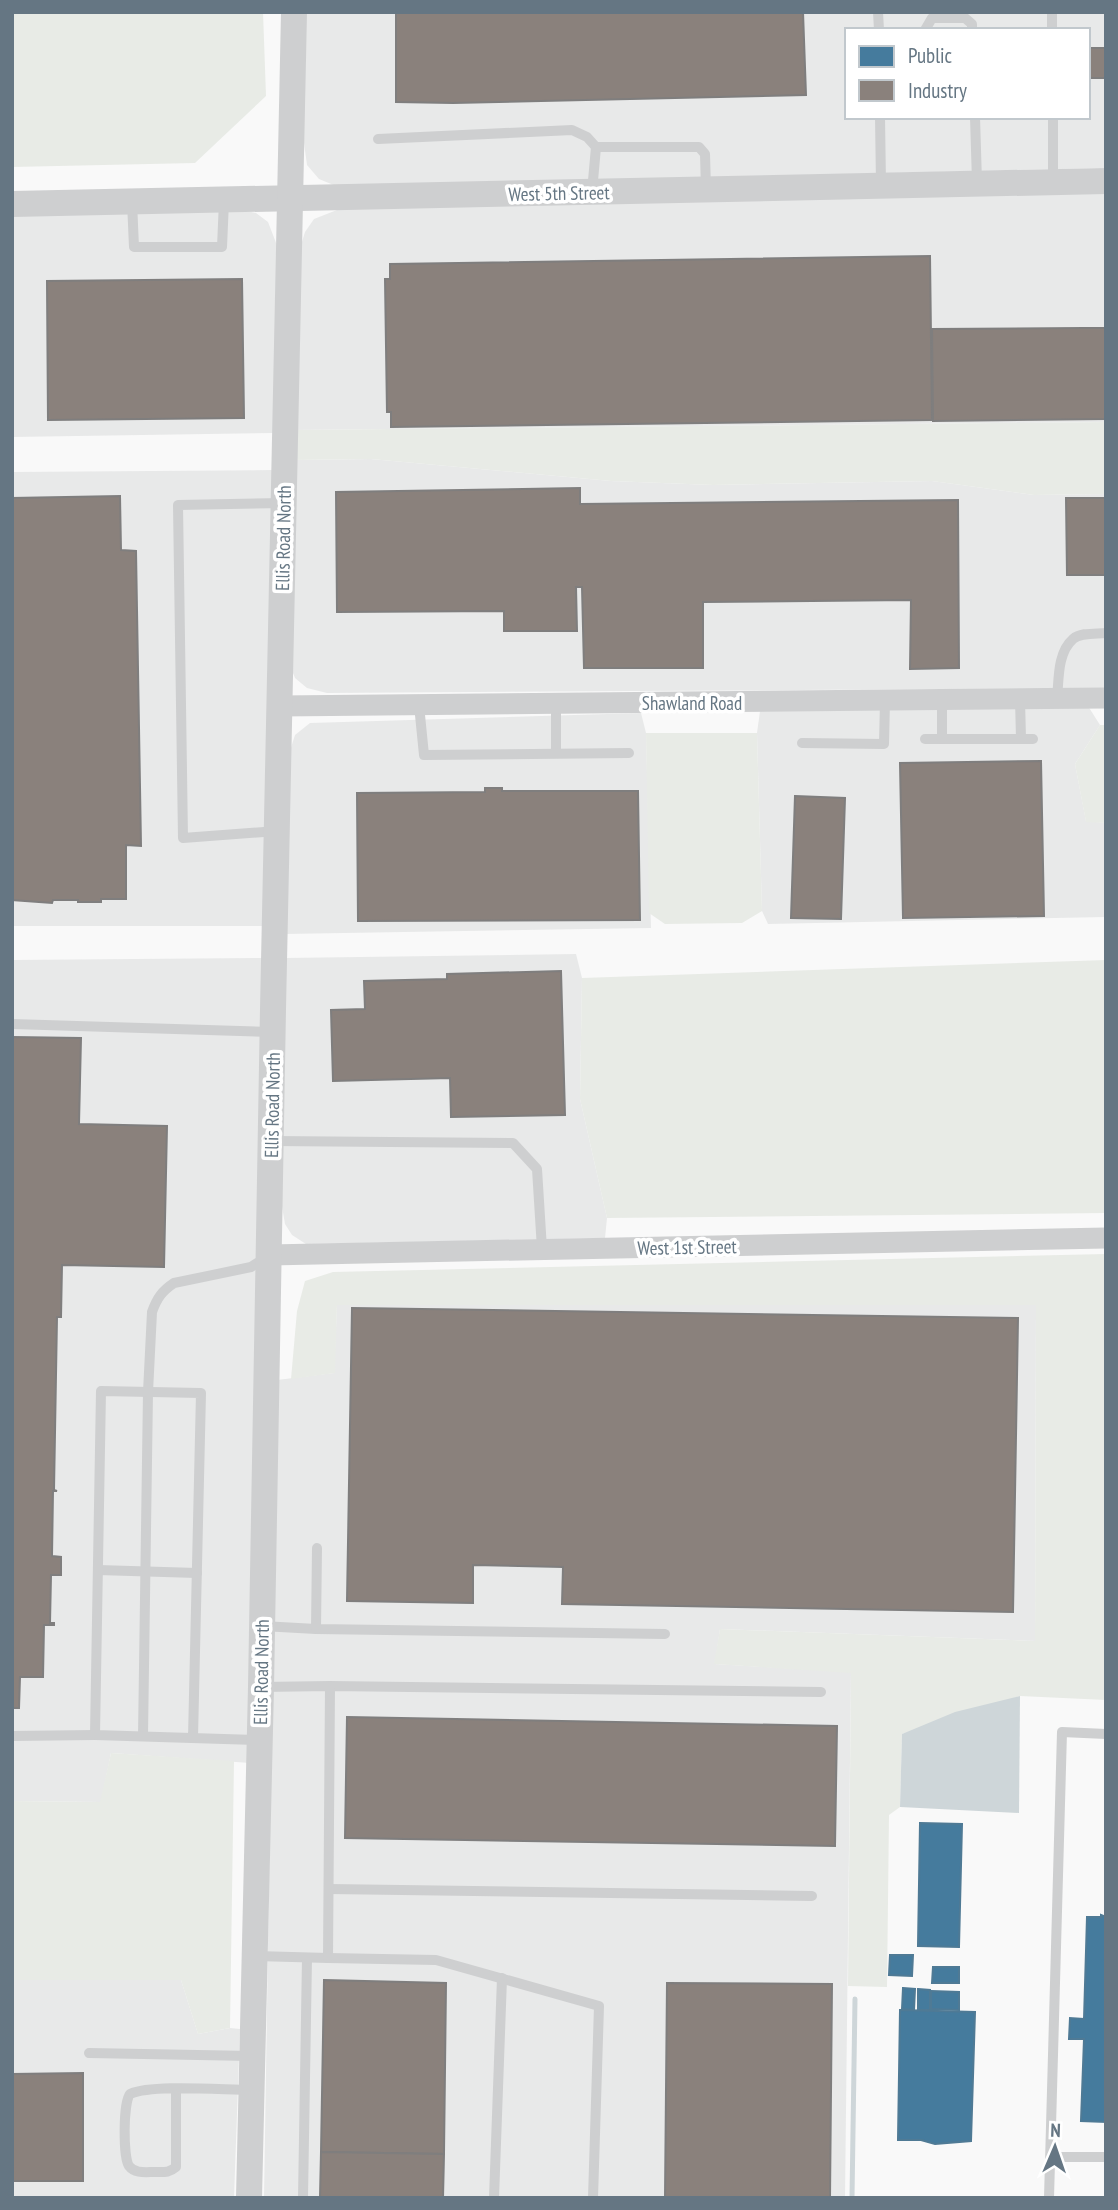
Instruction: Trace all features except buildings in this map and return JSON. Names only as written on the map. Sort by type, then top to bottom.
[{"type":"street","name":"Ellis Road North","points":[[248,2198],[260,1740],[294,12]]},
{"type":"street","name":"West 5th Street","points":[[12,204],[1106,181]]},
{"type":"street","name":"Shawland Road","points":[[279,706],[1106,698]]},
{"type":"street","name":"West 1st Street","points":[[269,1255],[1106,1238]]},
{"type":"lane","points":[[926,28],[932,18],[965,18],[972,24],[972,28]]},
{"type":"lane","points":[[880,119],[881,187]]},
{"type":"lane","points":[[975,119],[977,185]]},
{"type":"lane","points":[[1053,119],[1053,182]]},
{"type":"lane","points":[[378,139],[572,131],[587,137],[596,147],[592,192]]},
{"type":"lane","points":[[596,147],[699,147],[705,154],[706,189]]},
{"type":"lane","points":[[132,202],[134,247],[222,247],[224,200]]},
{"type":"lane","points":[[277,831],[183,838],[178,505],[284,503]]},
{"type":"lane","points":[[1057,699],[1063,653],[1073,639],[1084,634],[1106,633]]},
{"type":"lane","points":[[1020,699],[1021,739]]},
{"type":"lane","points":[[802,743],[884,744],[885,701]]},
{"type":"lane","points":[[942,701],[942,739]]},
{"type":"lane","points":[[556,704],[556,753]]},
{"type":"lane","points":[[419,705],[424,755],[629,753]]},
{"type":"lane","points":[[925,739],[1033,739]]},
{"type":"lane","points":[[12,1024],[273,1032]]},
{"type":"lane","points":[[272,1141],[513,1143],[537,1169],[542,1250]]},
{"type":"lane","points":[[143,1736],[144,1572],[152,1312],[156,1300],[174,1283],[251,1267],[269,1255]]},
{"type":"lane","points":[[95,1735],[101,1391],[201,1393],[193,1738]]},
{"type":"lane","points":[[316,1629],[317,1548]]},
{"type":"lane","points":[[98,1570],[197,1573]]},
{"type":"lane","points":[[262,1626],[665,1634]]},
{"type":"lane","points":[[327,1958],[330,1686]]},
{"type":"lane","points":[[261,1687],[821,1692]]},
{"type":"lane","points":[[1049,2198],[1062,1732],[1106,1734]]},
{"type":"lane","points":[[12,1736],[95,1735],[260,1740]]},
{"type":"lane","points":[[329,1889],[812,1896]]},
{"type":"lane","points":[[255,1956],[436,1960],[599,2006],[593,2198]]},
{"type":"lane","points":[[303,2198],[307,1958]]},
{"type":"lane","points":[[494,2198],[502,1979]]},
{"type":"lane","points":[[89,2053],[252,2056]]},
{"type":"lane","points":[[176,2090],[176,2167],[166,2172],[140,2172],[132,2169],[126,2158],[126,2098],[137,2091],[146,2090],[176,2090],[251,2090]]},
{"type":"lane","points":[[1051,2157],[1106,2157]]},
{"type":"shaded area","points":[[12,12],[263,12],[266,96],[195,163],[12,167]]},
{"type":"shaded area","points":[[305,12],[1106,12],[1106,168],[336,186],[319,179],[307,165],[302,128]]},
{"type":"shaded area","points":[[1106,183],[1106,422],[294,430],[298,255],[305,232],[314,219],[337,210],[370,206]]},
{"type":"shaded area","points":[[237,209],[256,213],[268,222],[278,248],[274,433],[12,437],[12,214]]},
{"type":"shaded area","points":[[1106,422],[1106,494],[1034,495],[932,481],[713,485],[611,481],[371,459],[294,460],[294,430]]},
{"type":"shaded area","points":[[371,459],[611,481],[713,485],[932,481],[1034,495],[1106,494],[1106,688],[327,693],[307,688],[295,678],[289,663],[294,460]]},
{"type":"shaded area","points":[[273,470],[265,926],[12,926],[12,472]]},
{"type":"shaded area","points":[[1088,706],[1100,725],[1075,764],[1086,821],[1106,823],[1106,917],[768,924],[762,911],[757,733],[760,711]]},
{"type":"shaded area","points":[[641,713],[646,733],[651,928],[284,934],[288,757],[295,735],[310,723]]},
{"type":"shaded area","points":[[1100,725],[1106,725],[1106,823],[1086,822],[1075,764]]},
{"type":"shaded area","points":[[646,733],[757,733],[762,911],[742,923],[665,924],[649,913]]},
{"type":"shaded area","points":[[576,954],[582,978],[580,1099],[607,1218],[605,1238],[306,1244],[292,1235],[285,1224],[280,1195],[285,958]]},
{"type":"shaded area","points":[[264,958],[250,1763],[111,1753],[101,1802],[12,1801],[12,960]]},
{"type":"shaded area","points":[[1106,960],[1106,1213],[607,1218],[580,1099],[582,978]]},
{"type":"shaded area","points":[[1106,1254],[1106,1700],[1020,1696],[902,1734],[900,1807],[889,1815],[887,1987],[848,1986],[851,1673],[714,1664],[720,1629],[1035,1641],[1036,1305],[337,1305],[335,1373],[291,1379],[297,1311],[305,1281],[333,1272]]},
{"type":"shaded area","points":[[337,1305],[1036,1305],[1035,1641],[720,1629],[715,1664],[851,1672],[845,2198],[264,2198],[277,1380],[334,1373]]},
{"type":"shaded area","points":[[1020,1696],[1019,1813],[900,1807],[902,1734],[955,1712]]},
{"type":"shaded area","points":[[111,1753],[234,1761],[230,2028],[198,2034],[181,1980],[12,1980],[12,1801],[100,1802]]},
{"type":"shaded area","points":[[12,1980],[181,1980],[198,2034],[230,2028],[240,2029],[234,2198],[12,2198]]},
{"type":"waterway","points":[[852,2198],[855,1999]]}]
